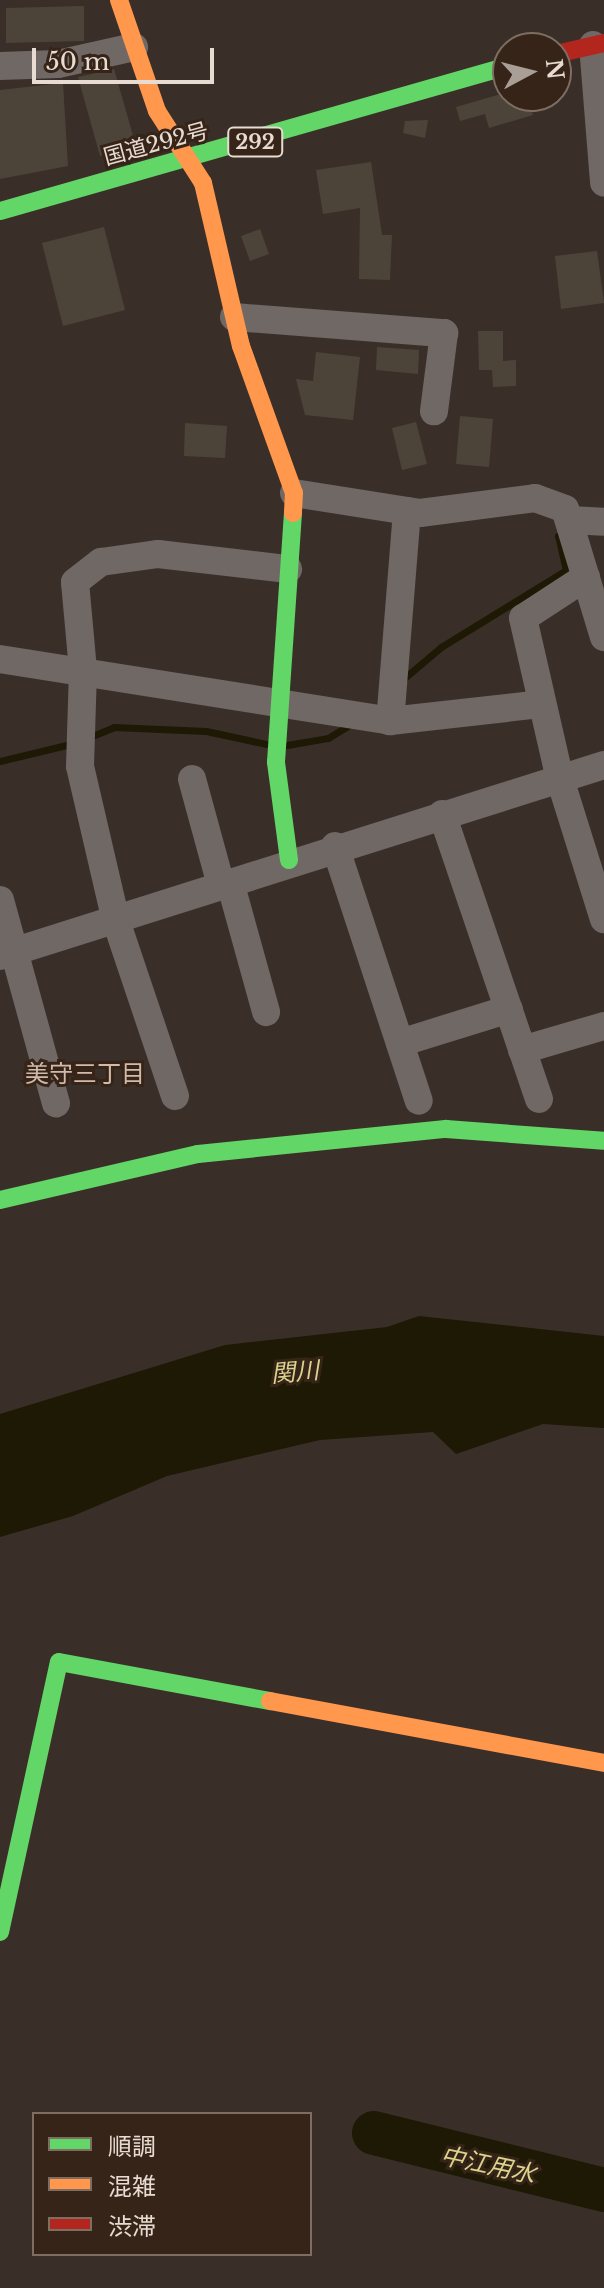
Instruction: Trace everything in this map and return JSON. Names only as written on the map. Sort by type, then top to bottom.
[{"type":"main road","points":[[119,0],[157,111],[191,161],[234,317],[294,493],[276,762],[289,860]]},
{"type":"main road","points":[[572,50],[598,44]]},
{"type":"main road","name":"国道292号","points":[[0,211],[191,161],[492,71]]},
{"type":"main road","points":[[0,1200],[198,1154],[446,1129],[604,1141]]},
{"type":"main road","points":[[0,1932],[59,1662],[604,1763]]},
{"type":"street","points":[[598,44],[604,183]]},
{"type":"street","points":[[0,66],[58,64],[134,47]]},
{"type":"street","points":[[234,317],[444,333],[434,411]]},
{"type":"street","points":[[294,493],[407,511],[535,498],[565,509],[604,637]]},
{"type":"street","points":[[390,721],[407,511]]},
{"type":"street","points":[[569,520],[604,522]]},
{"type":"street","points":[[175,1096],[116,921],[80,766],[83,670],[75,582],[101,562],[158,554],[288,569]]},
{"type":"street","points":[[586,577],[523,618],[560,779],[601,902]]},
{"type":"street","points":[[0,659],[390,721],[542,704]]},
{"type":"street","points":[[6,954],[116,921],[289,860],[604,765]]},
{"type":"street","points":[[192,779],[266,1012]]},
{"type":"street","points":[[442,814],[539,1099]]},
{"type":"street","points":[[335,846],[419,1101]]},
{"type":"street","points":[[0,900],[6,954],[56,1103]]},
{"type":"street","points":[[400,1043],[509,1009]]},
{"type":"street","points":[[522,1050],[604,1026]]},
{"type":"water","name":"関川","points":[[419,1316],[604,1336],[604,1428],[543,1424],[456,1454],[433,1432],[320,1440],[167,1476],[73,1516],[0,1537],[0,1414],[225,1345],[387,1327]]},
{"type":"building","points":[[84,6],[84,41],[6,43],[6,8]]},
{"type":"building","points":[[114,69],[136,146],[100,156],[78,77]]},
{"type":"building","points":[[63,83],[68,166],[0,179],[0,90]]},
{"type":"building","points":[[492,97],[492,112],[532,112],[533,115],[489,128],[485,114],[460,121],[456,107]]},
{"type":"building","points":[[428,120],[425,138],[403,133],[405,121]]},
{"type":"building","points":[[371,162],[382,235],[392,235],[390,280],[359,279],[360,208],[323,214],[316,170]]},
{"type":"building","points":[[104,227],[125,310],[63,326],[42,243]]},
{"type":"building","points":[[260,229],[269,254],[250,261],[241,236]]},
{"type":"building","points":[[597,251],[604,303],[561,309],[555,256]]},
{"type":"building","points":[[478,331],[503,331],[503,361],[516,360],[516,386],[493,387],[492,370],[479,370]]},
{"type":"building","points":[[377,347],[419,350],[418,374],[376,370]]},
{"type":"building","points":[[316,352],[360,357],[353,420],[305,415],[296,379],[313,381]]},
{"type":"building","points":[[460,416],[493,419],[489,467],[456,464]]},
{"type":"building","points":[[416,422],[427,464],[402,470],[392,428]]},
{"type":"building","points":[[185,423],[227,426],[225,458],[184,456]]},
{"type":"waterway","points":[[402,680],[441,647],[566,570],[558,536],[567,531]]},
{"type":"waterway","points":[[287,745],[328,738],[350,725]]},
{"type":"waterway","points":[[87,738],[114,727],[206,731],[266,744]]},
{"type":"waterway","points":[[0,761],[75,743]]},
{"type":"waterway","name":"中江用水","points":[[374,2133],[604,2190]]},
{"type":"traffic: fast","points":[[0,211],[492,71]]},
{"type":"traffic: fast","points":[[289,860],[276,762],[293,513]]},
{"type":"traffic: fast","points":[[0,1200],[198,1154],[446,1129],[604,1141]]},
{"type":"traffic: fast","points":[[0,1932],[59,1662],[270,1701]]},
{"type":"traffic: slow","points":[[119,0],[157,111],[203,183],[241,346],[294,493],[293,513]]},
{"type":"traffic: slow","points":[[270,1701],[604,1763]]},
{"type":"traffic: jam","points":[[572,50],[604,43]]},
{"type":"district","name":"美守三丁目","points":[[85,1074]]}]
